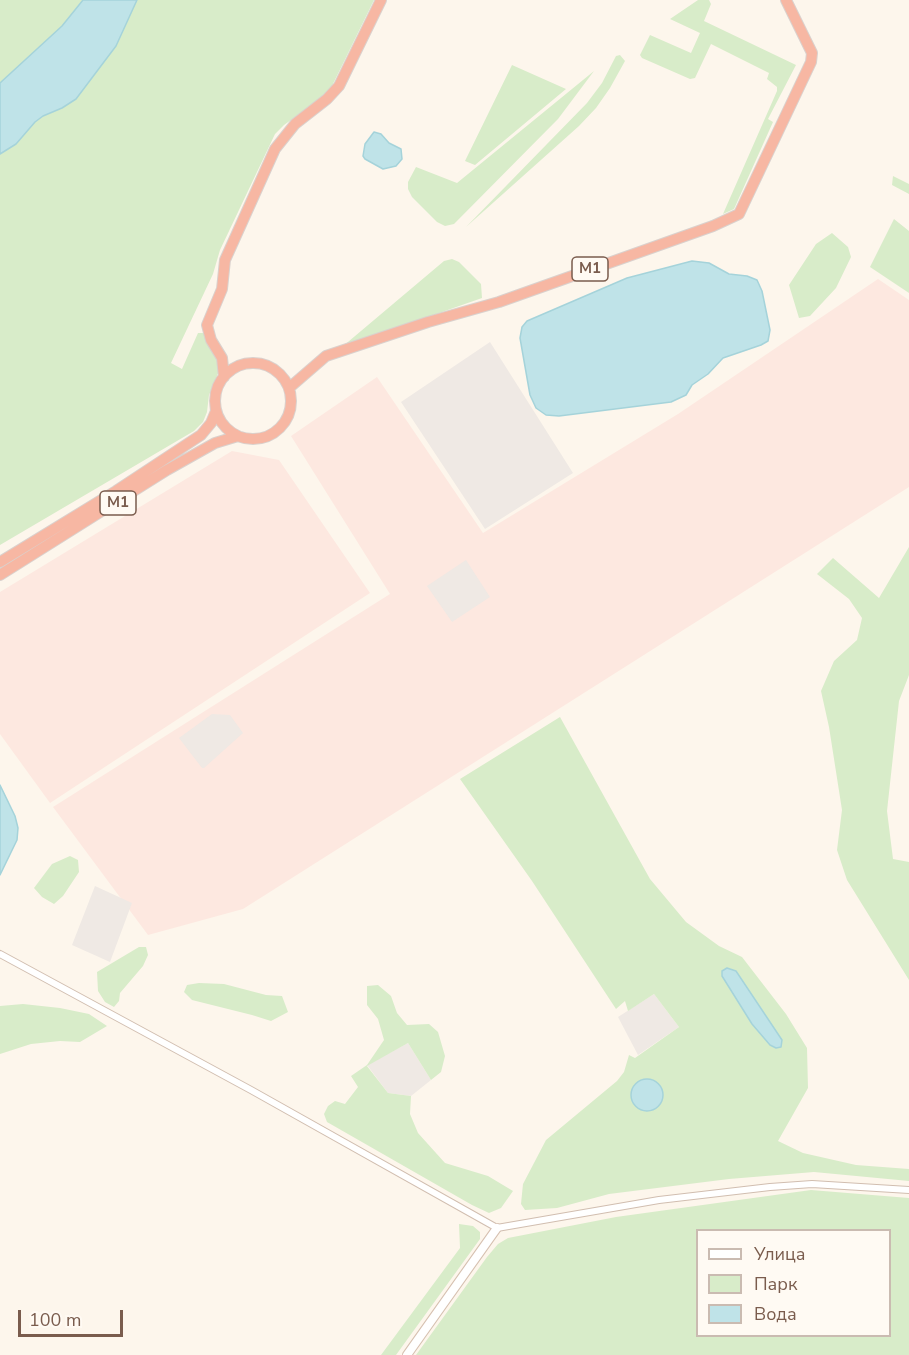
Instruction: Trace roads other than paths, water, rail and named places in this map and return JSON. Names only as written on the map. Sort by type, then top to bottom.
[{"type":"highway","points":[[224,377],[222,358],[207,325],[222,289],[225,260],[275,149],[295,124],[327,99],[339,86],[381,0]]},
{"type":"highway","name":"М1","points":[[0,575],[167,470],[215,443],[238,436],[248,440],[261,439],[273,434],[288,419],[292,398],[290,388],[300,376],[326,356],[428,322],[499,302],[713,226],[739,214],[811,62],[812,53],[786,0]]},
{"type":"highway","points":[[224,377],[238,365],[259,363],[277,371],[290,388]]},
{"type":"highway","name":"М1","points":[[0,562],[117,491],[201,435],[211,423],[216,411],[214,396],[217,386],[224,377]]},
{"type":"highway","points":[[216,411],[225,428],[238,436]]},
{"type":"street","points":[[0,954],[251,1090],[497,1228],[659,1200],[771,1187],[812,1184],[909,1190]]},
{"type":"street","points":[[407,1355],[497,1228]]},
{"type":"water","points":[[83,0],[137,0],[116,46],[76,99],[43,116],[16,144],[0,154],[0,83],[62,26]]},
{"type":"water","points":[[374,132],[381,134],[389,143],[401,149],[402,159],[396,166],[383,169],[363,156],[365,144]]},
{"type":"water","points":[[692,261],[709,263],[729,274],[747,276],[757,280],[762,291],[770,330],[768,341],[723,358],[708,374],[692,385],[686,395],[671,402],[559,416],[546,415],[536,408],[530,395],[520,338],[522,327],[527,321],[627,278]]},
{"type":"water","points":[[0,785],[15,816],[18,828],[17,840],[0,875]]},
{"type":"water","points":[[727,968],[736,971],[782,1040],[781,1047],[776,1048],[770,1045],[752,1024],[722,976],[722,971]]},
{"type":"water","points":[[647,1079],[658,1084],[663,1095],[658,1106],[647,1111],[636,1106],[631,1095],[636,1084]]}]
